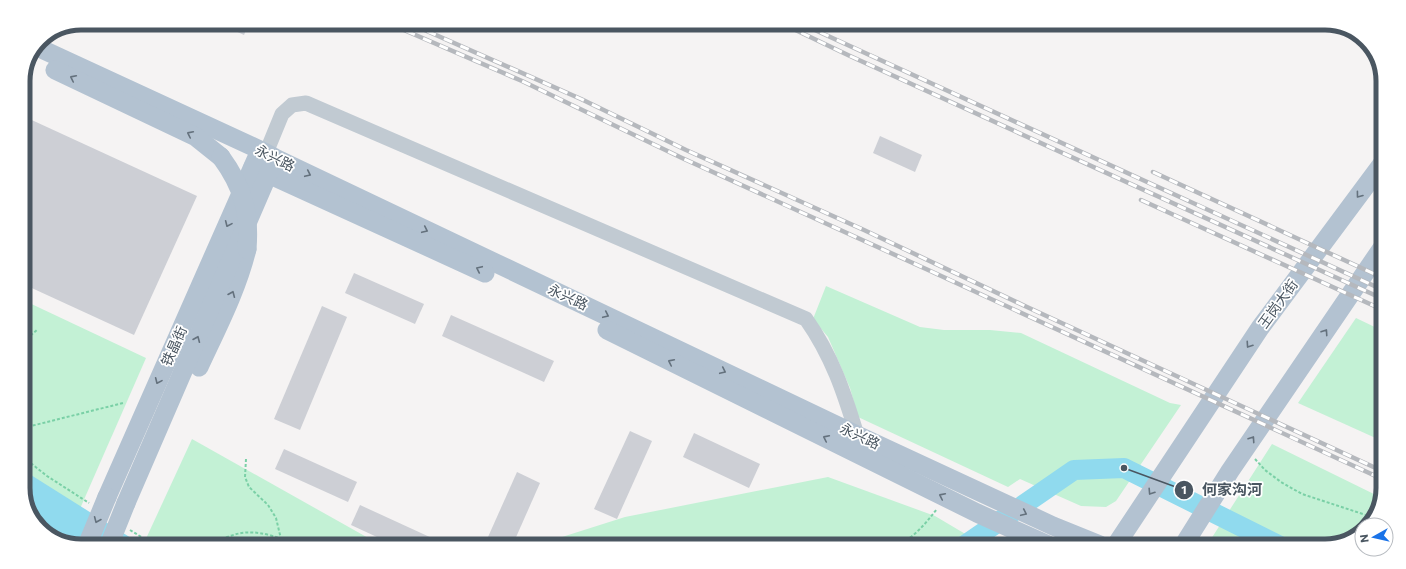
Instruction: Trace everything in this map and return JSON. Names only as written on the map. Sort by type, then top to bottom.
[{"type":"main road","name":"永兴路","points":[[42,49],[551,303],[977,513],[1034,539]]},
{"type":"main road","points":[[35,59],[196,138],[210,147],[221,157],[232,172],[244,199],[246,210],[248,233],[247,248],[243,265],[232,296],[117,539]]},
{"type":"main road","name":"永兴路","points":[[264,160],[1053,526],[1085,539]]},
{"type":"main road","name":"铁晶街","points":[[89,539],[100,501],[264,160]]},
{"type":"main road","name":"铁晶街","points":[[112,539],[264,160]]},
{"type":"main road","name":"王岗大街","points":[[1121,539],[1179,448],[1260,328],[1376,172]]},
{"type":"main road","points":[[1188,539],[1230,471],[1376,261]]},
{"type":"lane","points":[[264,160],[282,114],[292,105],[306,103],[806,319],[827,353],[841,385],[857,435]]},
{"type":"path","points":[[30,336],[38,329]]},
{"type":"path","points":[[30,426],[123,403]]},
{"type":"path","points":[[1245,449],[1265,470],[1281,482],[1302,494],[1368,516]]},
{"type":"path","points":[[221,539],[230,535],[247,532],[281,539],[276,518],[268,505],[249,487],[244,477],[246,459]]},
{"type":"path","points":[[30,463],[47,476],[100,501]]},
{"type":"path","points":[[909,539],[924,526],[940,505]]},
{"type":"path","points":[[125,526],[145,539]]},
{"type":"green space","points":[[826,286],[920,327],[944,330],[990,330],[1021,333],[1170,403],[1181,405],[1116,501],[1106,507],[1081,506],[1020,479],[1008,487],[858,417],[850,388],[828,337],[813,319]]},
{"type":"green space","points":[[30,303],[146,358],[68,537],[58,534],[47,526],[37,514],[30,491]]},
{"type":"green space","points":[[1356,318],[1376,328],[1376,438],[1298,403]]},
{"type":"green space","points":[[192,439],[370,539],[146,539]]},
{"type":"green space","points":[[1272,444],[1375,495],[1373,504],[1367,517],[1354,517],[1354,529],[1345,535],[1332,539],[1211,539]]},
{"type":"green space","points":[[828,477],[935,516],[974,539],[556,539],[625,517]]},
{"type":"water","points":[[30,474],[133,539],[81,539],[58,534],[47,526],[34,508],[30,491]]},
{"type":"building","points":[[233,30],[246,30],[244,35]]},
{"type":"building","points":[[30,119],[197,196],[134,335],[30,287]]},
{"type":"building","points":[[880,136],[922,155],[915,172],[873,153]]},
{"type":"building","points":[[354,273],[424,304],[415,324],[345,293]]},
{"type":"building","points":[[322,306],[347,317],[300,430],[274,419]]},
{"type":"building","points":[[451,315],[554,361],[544,382],[442,336]]},
{"type":"building","points":[[630,431],[652,441],[617,519],[594,509]]},
{"type":"building","points":[[694,433],[760,464],[749,488],[683,457]]},
{"type":"building","points":[[284,449],[357,482],[348,502],[275,469]]},
{"type":"building","points":[[517,472],[540,483],[515,539],[492,539],[488,537]]},
{"type":"building","points":[[360,505],[434,539],[381,539],[351,525]]},
{"type":"waterway","points":[[974,539],[1074,470],[1124,468],[1266,539]]},
{"type":"railway","points":[[404,30],[522,81],[682,158],[1376,476]]},
{"type":"railway","points":[[425,30],[581,99],[686,150],[864,230],[1376,468]]},
{"type":"railway","points":[[795,30],[1376,296]]},
{"type":"railway","points":[[815,30],[1376,287]]},
{"type":"railway","points":[[1153,172],[1376,275]]},
{"type":"railway","points":[[1141,200],[1376,307]]},
{"type":"place","name":"何家沟河","points":[[1124,468]]}]
